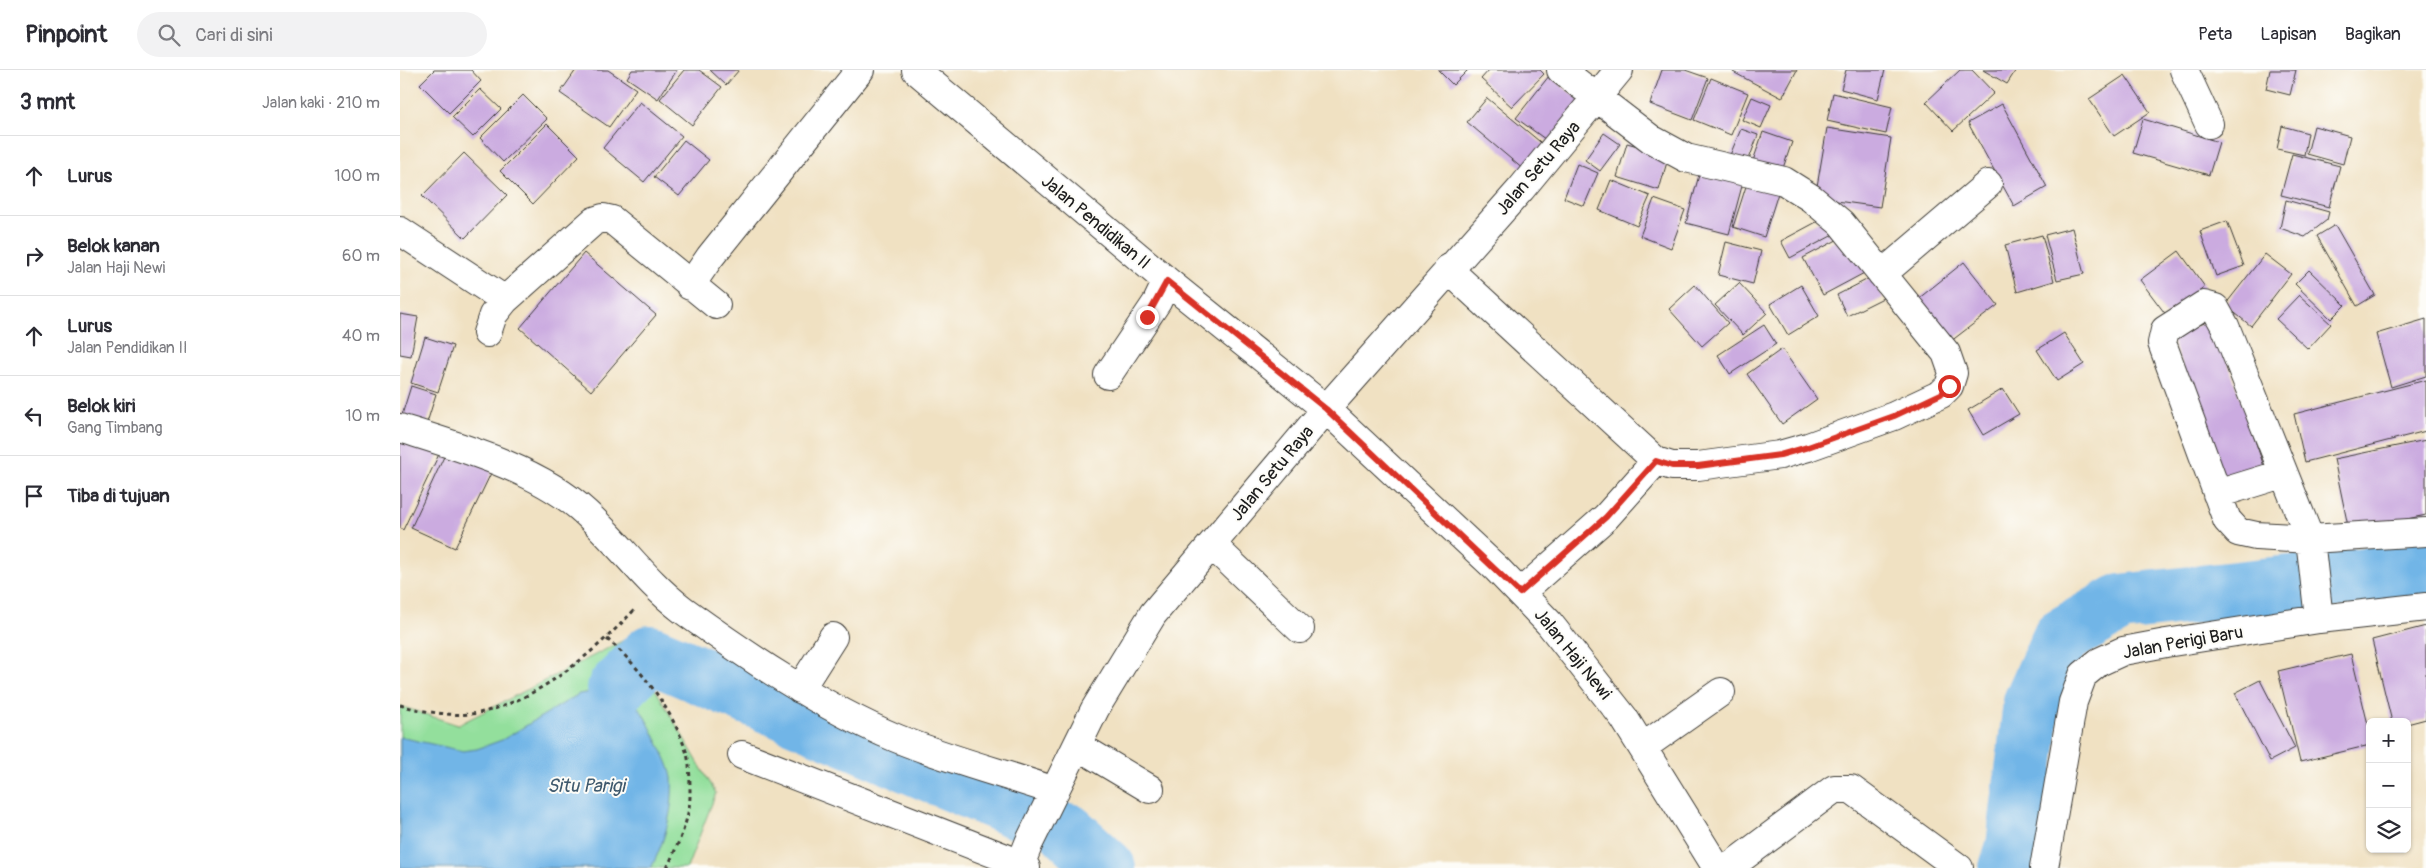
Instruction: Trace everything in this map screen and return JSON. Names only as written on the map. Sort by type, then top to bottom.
[{"type":"street","points":[[690,286],[710,257],[860,70]]},
{"type":"street","name":"Jalan Pendidikan II","points":[[916,70],[1167,281],[1326,409]]},
{"type":"street","points":[[1448,269],[1656,461],[1672,466],[1698,466],[1780,455],[1808,447],[1894,416],[1941,394],[1949,386],[1953,373],[1946,354],[1841,223],[1811,198],[1784,181],[1686,158],[1651,139],[1561,70]]},
{"type":"street","name":"Jalan Setu Raya","points":[[1024,861],[1051,798],[1096,709],[1153,614],[1326,409],[1448,269],[1521,189],[1619,70]]},
{"type":"street","points":[[2184,70],[2208,124]]},
{"type":"street","points":[[1882,274],[1988,184]]},
{"type":"street","points":[[487,333],[493,315],[505,300],[594,221],[603,218],[612,220],[690,286],[716,305]]},
{"type":"street","points":[[400,231],[505,300]]},
{"type":"street","points":[[1108,375],[1157,302],[1167,281]]},
{"type":"street","points":[[2318,611],[2310,538],[2215,308],[2204,305],[2165,330],[2162,343],[2227,520],[2238,532],[2256,536],[2310,538],[2426,532]]},
{"type":"street","name":"Jalan Haji Newi","points":[[1326,409],[1549,622],[1624,718],[1717,868]]},
{"type":"street","points":[[400,428],[521,470],[571,500],[586,513],[645,577],[682,609],[800,689],[845,714],[896,738],[1051,798]]},
{"type":"street","points":[[1520,593],[1606,517],[1656,461]]},
{"type":"street","points":[[2217,494],[2282,474]]},
{"type":"street","points":[[1212,545],[1300,629]]},
{"type":"street","name":"Jalan Perigi Baru","points":[[2044,868],[2072,702],[2083,675],[2099,662],[2123,651],[2318,611],[2426,607]]},
{"type":"street","points":[[800,689],[833,637]]},
{"type":"street","points":[[1643,747],[1720,692]]},
{"type":"street","points":[[1078,746],[1150,790]]},
{"type":"street","points":[[742,755],[1024,861]]},
{"type":"street","points":[[1728,868],[1834,789],[1842,787],[1851,789],[1959,868]]},
{"type":"path","points":[[400,705],[427,713],[481,713],[518,701],[607,639],[656,586]]},
{"type":"path","points":[[607,639],[629,658],[675,724],[687,755],[690,797],[681,839],[668,868]]},
{"type":"green space","name":"Situ Parigi","points":[[626,639],[716,793],[687,868],[400,868],[400,706],[458,725]]},
{"type":"water","name":"Situ Parigi","points":[[616,688],[635,703],[643,714],[669,767],[672,778],[670,813],[660,847],[651,868],[400,868],[400,737],[463,751],[477,749],[502,740],[579,694]]},
{"type":"building","points":[[434,70],[471,70],[481,81],[449,113],[420,84]]},
{"type":"building","points":[[576,70],[608,70],[636,89],[609,127],[560,93]]},
{"type":"building","points":[[632,70],[677,70],[658,99],[627,78]]},
{"type":"building","points":[[684,70],[699,70],[722,87],[692,125],[660,99]]},
{"type":"building","points":[[710,70],[739,70],[726,85]]},
{"type":"building","points":[[1438,70],[1468,70],[1453,85]]},
{"type":"building","points":[[1489,70],[1540,70],[1544,74],[1512,107],[1481,79]]},
{"type":"building","points":[[1662,70],[1685,70],[1708,78],[1692,120],[1650,104]]},
{"type":"building","points":[[1734,70],[1797,70],[1782,98],[1733,72]]},
{"type":"building","points":[[1846,70],[1885,70],[1878,99],[1841,89]]},
{"type":"building","points":[[1960,70],[1972,70],[1994,93],[1953,131],[1926,102]]},
{"type":"building","points":[[1983,70],[2016,70],[2007,84]]},
{"type":"building","points":[[2270,70],[2296,70],[2290,95],[2266,89]]},
{"type":"building","points":[[2125,75],[2150,112],[2114,136],[2089,99]]},
{"type":"building","points":[[1549,76],[1581,101],[1549,142],[1516,118]]},
{"type":"building","points":[[1711,78],[1748,93],[1731,135],[1694,120]]},
{"type":"building","points":[[480,89],[501,109],[473,137],[452,117]]},
{"type":"building","points":[[1833,93],[1892,107],[1886,134],[1827,121]]},
{"type":"building","points":[[523,95],[547,119],[503,162],[480,138]]},
{"type":"building","points":[[1752,97],[1771,105],[1761,128],[1742,120]]},
{"type":"building","points":[[1487,98],[1545,146],[1524,170],[1467,122]]},
{"type":"building","points":[[640,102],[682,136],[644,182],[603,148]]},
{"type":"building","points":[[2002,104],[2047,187],[2014,206],[1968,123]]},
{"type":"building","points":[[2143,119],[2219,142],[2209,175],[2133,153]]},
{"type":"building","points":[[547,124],[579,156],[533,204],[500,171]]},
{"type":"building","points":[[2282,126],[2308,133],[2304,155],[2277,149]]},
{"type":"building","points":[[2314,126],[2350,136],[2343,164],[2307,154]]},
{"type":"building","points":[[1827,128],[1891,138],[1880,207],[1815,198]]},
{"type":"building","points":[[1741,129],[1758,135],[1748,162],[1730,155]]},
{"type":"building","points":[[1763,132],[1792,142],[1781,174],[1752,164]]},
{"type":"building","points":[[1604,133],[1620,144],[1600,171],[1585,160]]},
{"type":"building","points":[[684,140],[709,160],[679,196],[654,177]]},
{"type":"building","points":[[1627,143],[1669,155],[1659,190],[1617,177]]},
{"type":"building","points":[[464,153],[507,195],[465,238],[422,196]]},
{"type":"building","points":[[2292,154],[2340,166],[2329,207],[2281,195]]},
{"type":"building","points":[[1577,164],[1598,173],[1584,206],[1564,198]]},
{"type":"building","points":[[1702,164],[1745,175],[1729,234],[1686,223]]},
{"type":"building","points":[[1611,180],[1650,196],[1637,226],[1599,210]]},
{"type":"building","points":[[1748,180],[1779,190],[1764,237],[1733,227]]},
{"type":"building","points":[[1654,199],[1685,210],[1671,248],[1640,236]]},
{"type":"building","points":[[2286,200],[2329,212],[2327,220],[2305,237],[2280,228]]},
{"type":"building","points":[[1824,218],[1833,235],[1790,258],[1781,241]]},
{"type":"building","points":[[2227,221],[2244,266],[2216,276],[2200,231]]},
{"type":"building","points":[[2335,225],[2375,295],[2357,306],[2317,236]]},
{"type":"building","points":[[2072,228],[2084,274],[2057,280],[2045,235]]},
{"type":"building","points":[[1848,234],[1868,271],[1823,295],[1803,258]]},
{"type":"building","points":[[2042,235],[2054,281],[2017,292],[2005,245]]},
{"type":"building","points":[[1726,242],[1761,251],[1753,284],[1718,275]]},
{"type":"building","points":[[2179,251],[2205,287],[2167,316],[2140,280]]},
{"type":"building","points":[[584,253],[656,315],[591,391],[520,328]]},
{"type":"building","points":[[2265,254],[2291,274],[2251,326],[2225,305]]},
{"type":"building","points":[[1964,262],[1998,305],[1946,345],[1913,303]]},
{"type":"building","points":[[2309,270],[2345,305],[2331,319],[2295,284]]},
{"type":"building","points":[[1872,277],[1883,298],[1847,316],[1837,295]]},
{"type":"building","points":[[1739,283],[1767,313],[1743,335],[1715,305]]},
{"type":"building","points":[[1695,285],[1728,323],[1702,346],[1669,309]]},
{"type":"building","points":[[1801,285],[1819,316],[1788,335],[1770,304]]},
{"type":"building","points":[[2299,295],[2331,324],[2308,349],[2276,319]]},
{"type":"building","points":[[400,314],[418,317],[411,356],[400,354]]},
{"type":"building","points":[[2426,319],[2426,376],[2391,387],[2376,334]]},
{"type":"building","points":[[2213,320],[2266,472],[2224,487],[2171,335]]},
{"type":"building","points":[[1764,325],[1776,344],[1730,374],[1718,355]]},
{"type":"building","points":[[2064,333],[2084,364],[2057,381],[2037,350]]},
{"type":"building","points":[[425,337],[453,346],[438,392],[411,383]]},
{"type":"building","points":[[1782,349],[1817,399],[1782,424],[1747,374]]},
{"type":"building","points":[[2426,380],[2426,431],[2305,462],[2294,414]]},
{"type":"building","points":[[411,386],[436,394],[426,426],[401,418]]},
{"type":"building","points":[[2003,389],[2019,414],[1983,435],[1968,410]]},
{"type":"building","points":[[400,430],[441,450],[403,530],[400,528]]},
{"type":"building","points":[[2426,440],[2426,515],[2349,531],[2334,459]]},
{"type":"building","points":[[448,448],[493,469],[455,548],[411,528]]},
{"type":"building","points":[[2426,626],[2426,719],[2411,723],[2411,718],[2391,718],[2372,640]]},
{"type":"building","points":[[2351,654],[2366,718],[2366,746],[2300,762],[2278,671]]},
{"type":"building","points":[[2260,680],[2295,748],[2270,761],[2235,693]]},
{"type":"waterway","points":[[2008,868],[2015,846],[2032,702],[2061,637],[2120,603],[2426,569]]},
{"type":"waterway","points":[[616,688],[650,654],[1017,810]]},
{"type":"waterway","points":[[1068,832],[1107,868]]},
{"type":"route","points":[[1147,317],[1167,281],[1326,409],[1414,490],[1520,593],[1606,517],[1656,461],[1672,466],[1698,466],[1780,455],[1894,416],[1941,394],[1949,386]]}]
